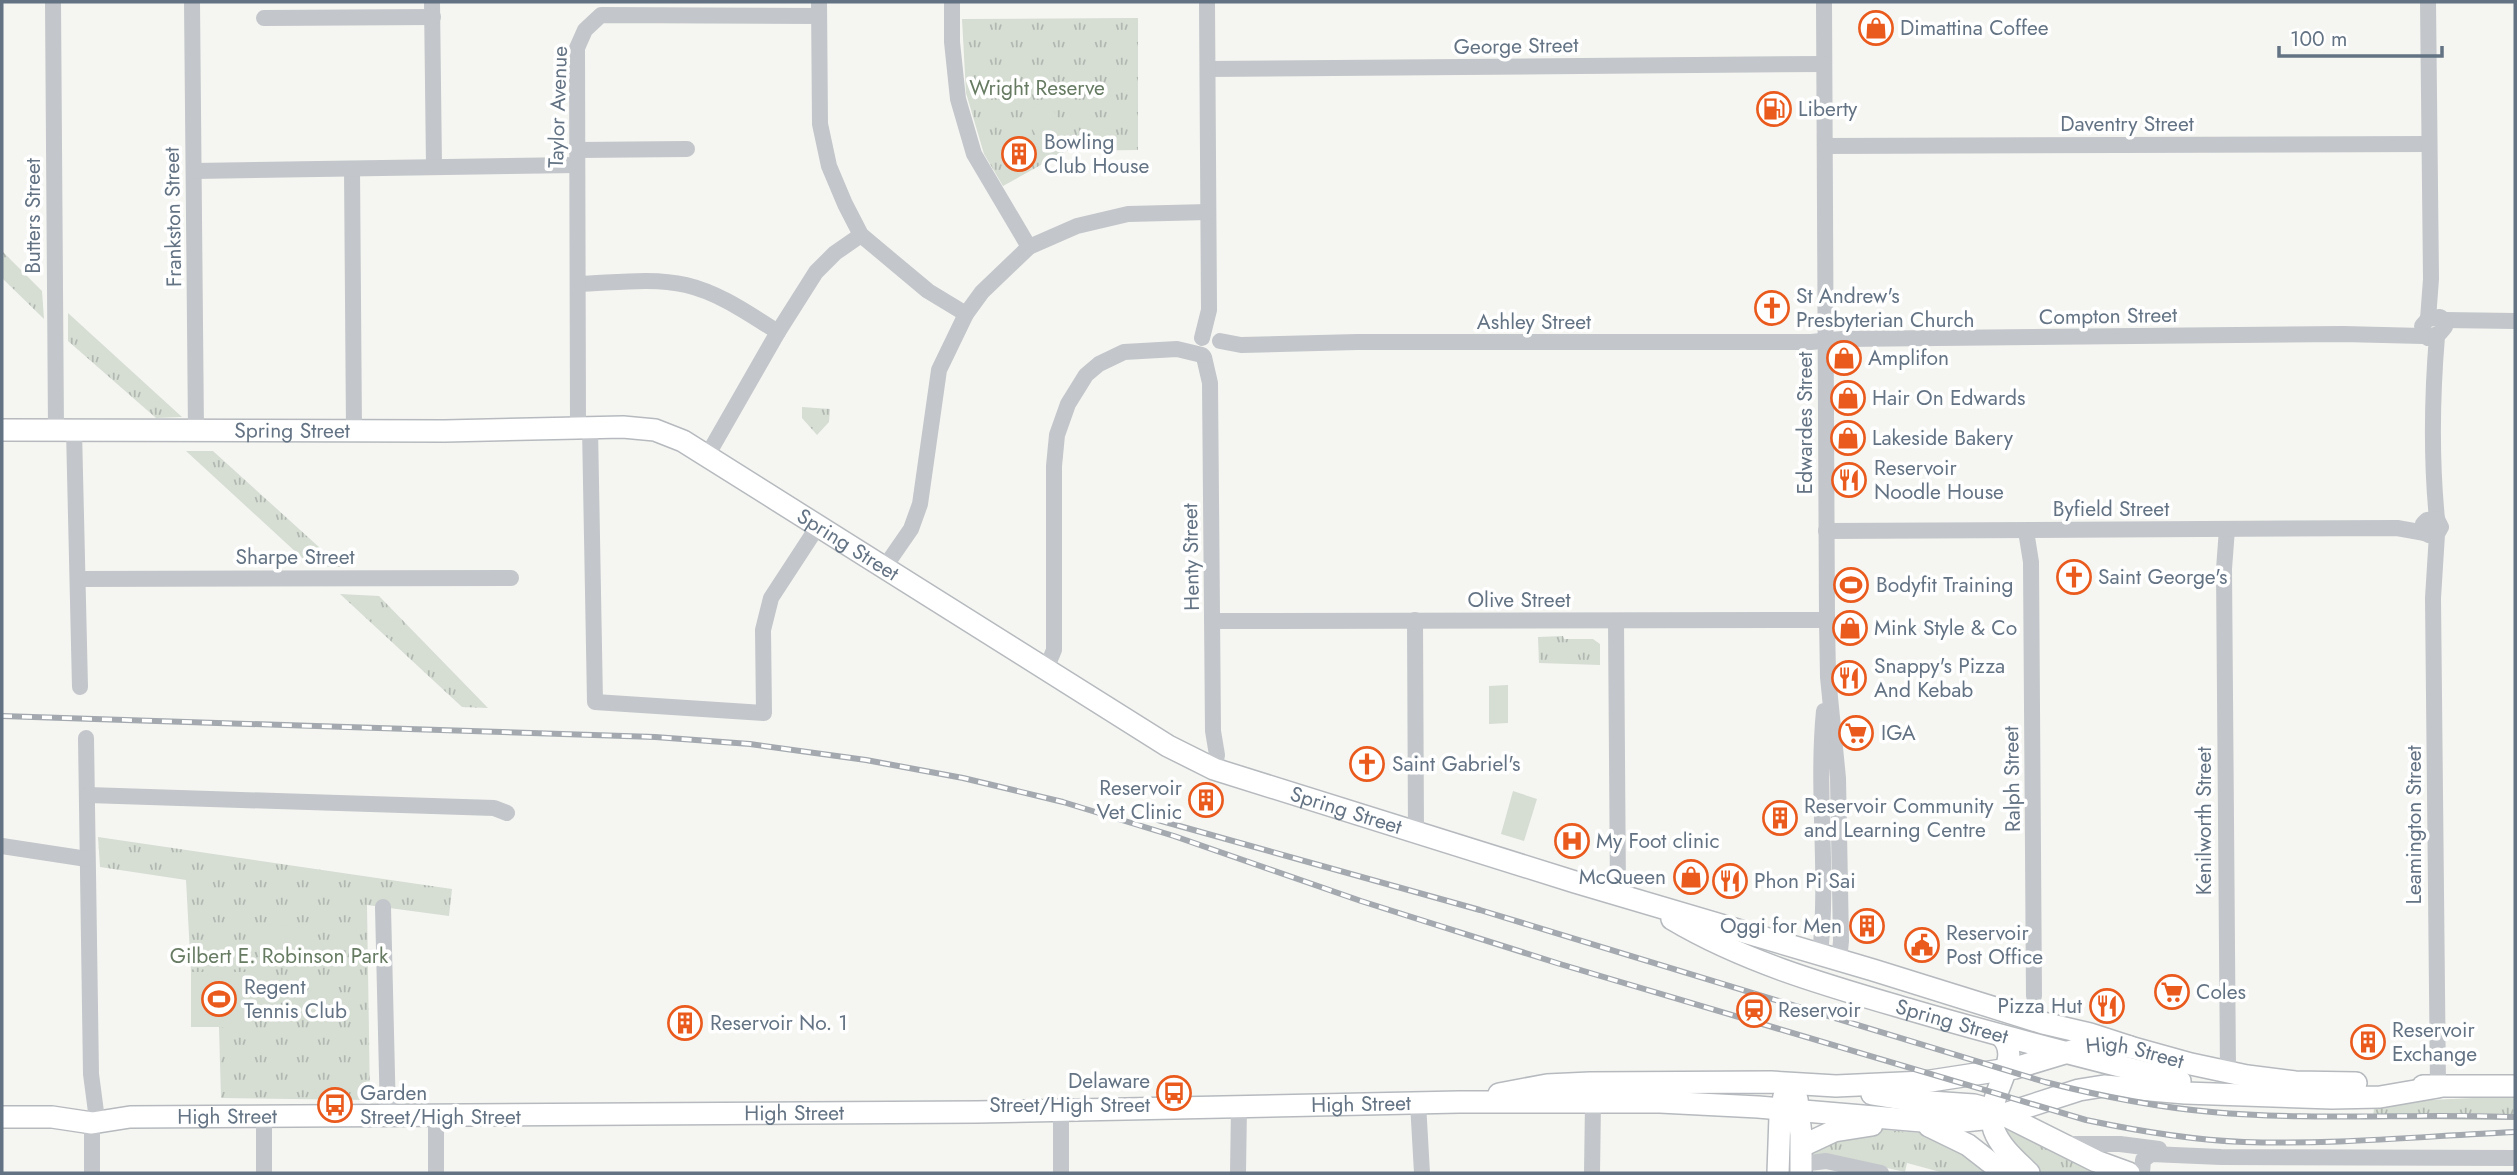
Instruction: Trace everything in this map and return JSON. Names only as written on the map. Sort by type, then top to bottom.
[{"type":"main road","name":"Spring Street","points":[[2,430],[354,431],[584,427],[655,430],[683,441],[1168,746],[1207,766],[1644,902],[1705,929],[1753,959],[1828,986],[2001,1036],[2233,1094]]},
{"type":"main road","name":"Spring Street","points":[[1705,929],[1830,957],[2048,1025],[2090,1034],[2130,1047]]},
{"type":"main road","points":[[1828,986],[1830,957]]},
{"type":"main road","points":[[1873,970],[1873,980],[1878,985],[1937,1004],[1977,1029]]},
{"type":"main road","points":[[2048,1025],[2067,1040],[2078,1064],[2069,1088],[2054,1098],[2042,1116],[2041,1124],[2053,1139]]},
{"type":"main road","points":[[2001,1036],[2008,1044],[2009,1052],[1996,1114],[1998,1139],[2029,1173]]},
{"type":"main road","name":"High Street","points":[[2,1117],[1061,1110],[1459,1102],[1546,1094],[1590,1083],[1794,1083],[1836,1086],[1924,1082],[2006,1070],[2104,1044],[2130,1047],[2228,1072],[2295,1082],[2379,1082],[2438,1087],[2515,1086]]},
{"type":"main road","points":[[1794,1083],[1784,1096],[1802,1146],[1801,1173]]},
{"type":"main road","name":"High Street","points":[[1836,1086],[1996,1114]]},
{"type":"main road","name":"High Street","points":[[1546,1094],[1593,1102],[1660,1102],[1958,1123],[2104,1086],[2295,1097],[2380,1097],[2438,1087]]},
{"type":"main road","points":[[1778,1173],[1790,1110]]},
{"type":"main road","points":[[1996,1114],[2096,1161],[2129,1173]]},
{"type":"main road","points":[[1802,1146],[1838,1130],[1908,1121],[1932,1127],[1964,1142],[2004,1173]]},
{"type":"street","name":"Butters Street","points":[[52,2],[65,430],[79,579],[80,687]]},
{"type":"street","name":"Frankston Street","points":[[192,2],[196,431]]},
{"type":"street","points":[[951,2],[958,99],[974,155],[1029,247]]},
{"type":"street","points":[[1207,2],[1210,348]]},
{"type":"street","name":"Edwardes Street","points":[[1824,2],[1828,677],[1821,745],[1822,927],[1830,957]]},
{"type":"street","name":"Leamington Street","points":[[2428,2],[2434,488],[2430,527],[2434,564],[2438,1087]]},
{"type":"street","points":[[264,18],[432,9],[434,167]]},
{"type":"street","points":[[819,9],[820,124],[829,166],[861,235],[928,291],[966,314]]},
{"type":"street","name":"Taylor Avenue","points":[[818,526],[771,598],[763,629],[764,713],[595,702],[578,284],[577,48],[585,30],[601,15],[819,9]]},
{"type":"street","name":"George Street","points":[[1208,69],[1824,64]]},
{"type":"street","name":"Daventry Street","points":[[1825,146],[2429,144]]},
{"type":"street","points":[[194,171],[434,167],[687,149]]},
{"type":"street","points":[[352,169],[354,431]]},
{"type":"street","points":[[884,568],[911,529],[920,504],[939,370],[966,314],[982,292],[1029,247],[1077,226],[1128,215],[1208,212]]},
{"type":"street","points":[[707,456],[778,332],[816,272],[835,253],[861,235]]},
{"type":"street","points":[[578,284],[653,282],[687,285],[725,300],[778,332]]},
{"type":"street","name":"Compton Street","points":[[1827,341],[2391,335],[2433,327],[2515,321]]},
{"type":"street","name":"Ashley Street","points":[[1046,669],[1054,656],[1055,449],[1068,404],[1086,375],[1110,358],[1124,352],[1141,349],[1357,342],[1827,341]]},
{"type":"street","name":"Henty Street","points":[[1207,766],[1207,751],[1213,731],[1210,348]]},
{"type":"street","name":"Byfield Street","points":[[1826,531],[2430,527]]},
{"type":"street","name":"Kenilworth Street","points":[[2223,529],[2228,1072]]},
{"type":"street","name":"Ralph Street","points":[[2031,531],[2035,544],[2031,562],[2035,996]]},
{"type":"street","name":"Sharpe Street","points":[[79,579],[511,578]]},
{"type":"street","points":[[1415,620],[1416,832]]},
{"type":"street","name":"Olive Street","points":[[1212,621],[1827,620]]},
{"type":"street","points":[[1616,621],[1618,894]]},
{"type":"street","points":[[86,738],[92,1173]]},
{"type":"street","points":[[88,795],[494,808],[507,813]]},
{"type":"street","points":[[2,846],[87,859]]},
{"type":"street","points":[[383,907],[388,1116]]},
{"type":"street","points":[[1592,1173],[1593,1102]]},
{"type":"street","points":[[1421,1103],[1425,1136],[1421,1145],[1422,1173]]},
{"type":"street","points":[[1238,1173],[1239,1106]]},
{"type":"street","points":[[1061,1110],[1061,1173]]},
{"type":"street","points":[[436,1115],[436,1173]]},
{"type":"street","points":[[264,1116],[264,1173]]},
{"type":"street","points":[[2053,1139],[2136,1145],[2185,1155]]},
{"type":"street","points":[[2142,1173],[2142,1165],[2147,1155],[2515,1158]]},
{"type":"street","points":[[1801,1173],[1811,1162],[1821,1160],[1881,1173]]},
{"type":"green space","name":"Wright Reserve","points":[[1138,18],[1138,150],[1066,151],[1003,186],[984,154],[966,93],[962,19]]},
{"type":"green space","points":[[1047,99],[1074,146],[1050,160],[1023,113]]},
{"type":"green space","points":[[2,251],[42,291],[44,319],[2,278]]},
{"type":"green space","points":[[68,313],[182,417],[156,418],[68,341]]},
{"type":"green space","points":[[802,407],[830,409],[829,422],[817,435],[802,418]]},
{"type":"green space","points":[[186,451],[213,451],[341,567],[311,566]]},
{"type":"green space","points":[[340,594],[379,596],[488,708],[462,707]]},
{"type":"green space","points":[[1563,636],[1564,639],[1593,639],[1600,644],[1600,665],[1539,663],[1538,637]]},
{"type":"green space","points":[[1508,685],[1508,723],[1489,724],[1489,686]]},
{"type":"green space","points":[[1513,791],[1537,799],[1524,841],[1501,834]]},
{"type":"green space","name":"Gilbert E. Robinson Park","points":[[98,837],[452,889],[449,916],[367,905],[370,1100],[221,1098],[219,1027],[191,1027],[186,880],[100,867]]},
{"type":"green space","points":[[266,924],[304,928],[302,946],[264,942]]},
{"type":"green space","name":"Regent Tennis Club","points":[[191,972],[248,972],[248,1027],[191,1027]]},
{"type":"green space","points":[[2515,1096],[2515,1120],[2373,1117],[2374,1109],[2388,1102]]},
{"type":"green space","points":[[2004,1122],[2111,1173],[2038,1173],[2002,1130]]},
{"type":"green space","points":[[1874,1129],[1932,1134],[1993,1173],[1944,1173],[1907,1163],[1905,1172],[1860,1162],[1809,1157],[1810,1147]]},
{"type":"railway","points":[[2,716],[655,737],[750,744],[866,760],[963,778],[1063,802],[1560,964],[2086,1120],[2204,1139],[2278,1143],[2515,1132]]},
{"type":"railway","points":[[1158,820],[1480,910],[2045,1082],[2086,1092],[2170,1107],[2250,1115],[2515,1117]]},
{"type":"place","name":"Dimattina Coffee","points":[[1876,28]]},
{"type":"place","name":"Liberty","points":[[1774,109]]},
{"type":"place","name":"Bowling Club House","points":[[1019,154]]},
{"type":"place","name":"St Andrew's Presbyterian Church","points":[[1772,308]]},
{"type":"place","name":"Amplifon","points":[[1844,358]]},
{"type":"place","name":"Hair On Edwards","points":[[1848,398]]},
{"type":"place","name":"Lakeside Bakery","points":[[1848,438]]},
{"type":"place","name":"Reservoir Noodle House","points":[[1849,480]]},
{"type":"place","name":"Saint George's","points":[[2074,577]]},
{"type":"place","name":"Bodyfit Training","points":[[1851,585]]},
{"type":"place","name":"Mink Style & Co","points":[[1850,628]]},
{"type":"place","name":"Snappy's Pizza And Kebab","points":[[1849,678]]},
{"type":"place","name":"IGA","points":[[1856,733]]},
{"type":"place","name":"Saint Gabriel's","points":[[1367,764]]},
{"type":"place","name":"Reservoir Vet Clinic","points":[[1206,800]]},
{"type":"place","name":"Reservoir Community and Learning Centre","points":[[1780,818]]},
{"type":"place","name":"My Foot clinic","points":[[1572,841]]},
{"type":"place","name":"McQueen","points":[[1691,877]]},
{"type":"place","name":"Phon Pi Sai","points":[[1730,881]]},
{"type":"place","name":"Oggi for Men","points":[[1867,926]]},
{"type":"place","name":"Reservoir Post Office","points":[[1922,945]]},
{"type":"place","name":"Coles","points":[[2172,992]]},
{"type":"place","name":"Regent Tennis Club","points":[[219,999]]},
{"type":"place","name":"Pizza Hut","points":[[2107,1006]]},
{"type":"place","name":"Reservoir","points":[[1754,1010]]},
{"type":"place","name":"Reservoir No. 1","points":[[685,1023]]},
{"type":"place","name":"Reservoir Exchange","points":[[2368,1042]]},
{"type":"place","name":"Delaware Street/High Street","points":[[1174,1093]]},
{"type":"place","name":"Garden Street/High Street","points":[[335,1105]]}]
